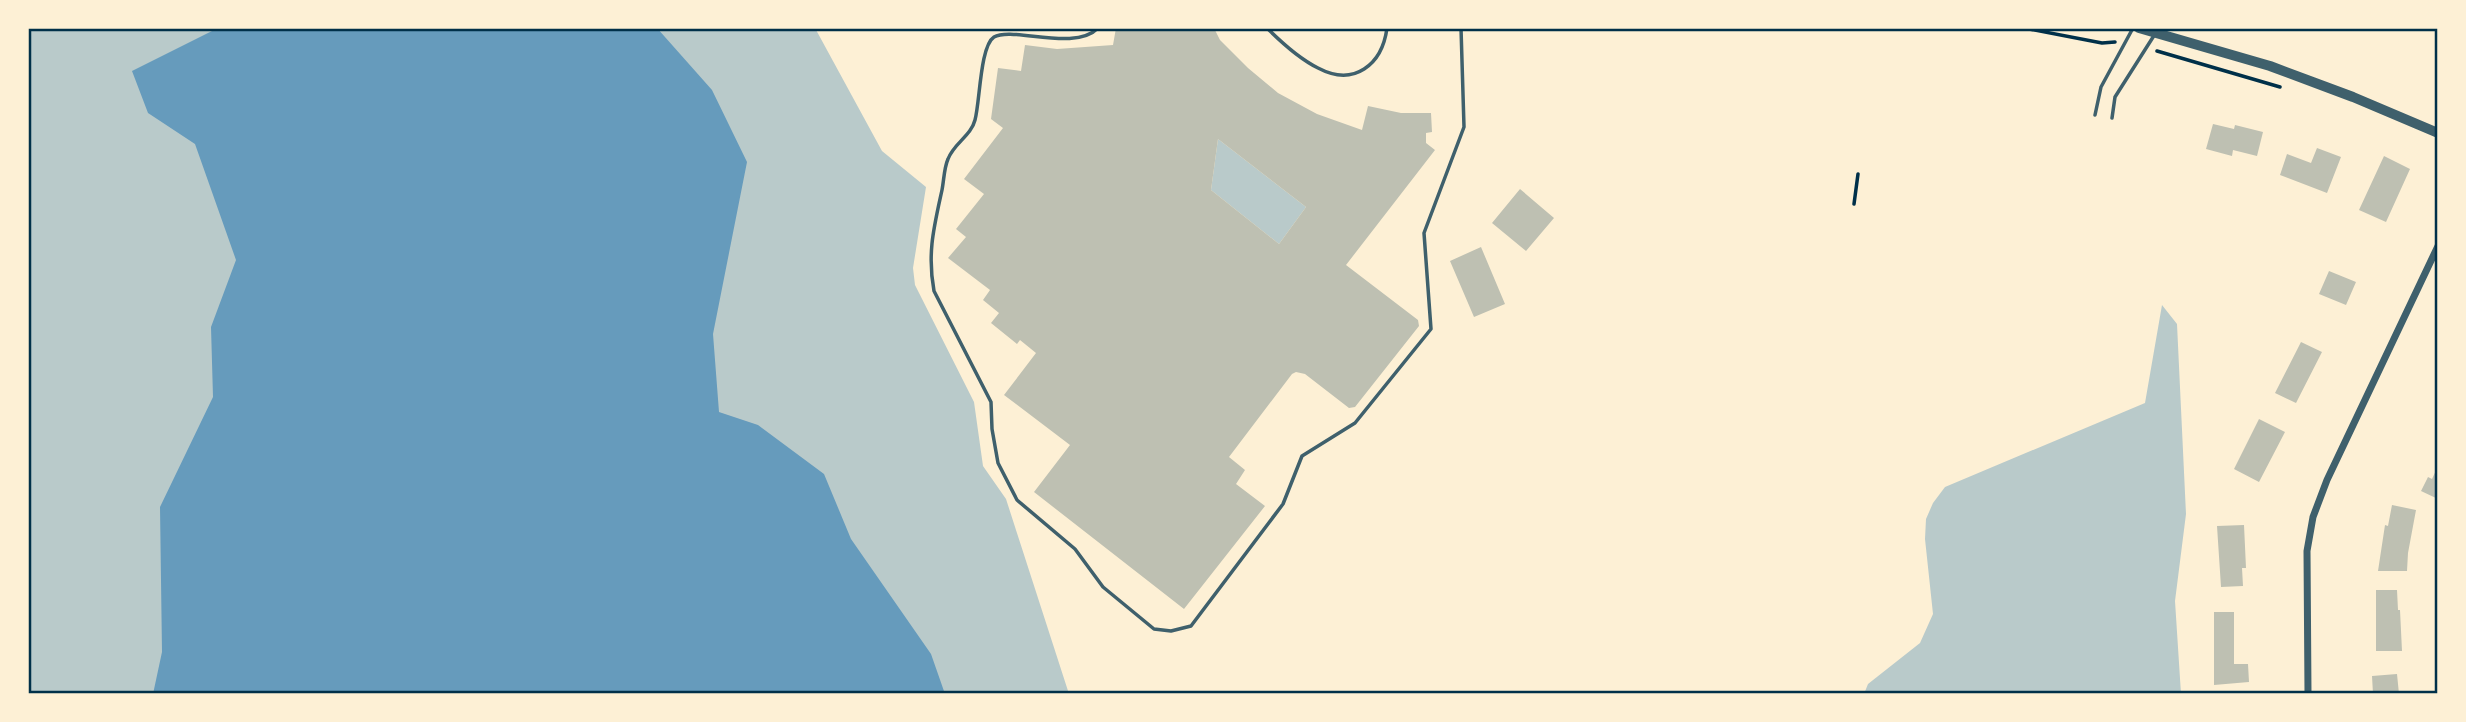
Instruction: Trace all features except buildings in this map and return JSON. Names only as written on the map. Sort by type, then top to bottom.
[{"type":"street","points":[[2139,28],[2282,70],[2438,133]]},
{"type":"street","points":[[2308,694],[2307,551],[2313,517],[2327,480],[2438,246]]},
{"type":"lane","points":[[1098,28],[1084,36],[1045,39],[1005,34],[993,37],[986,47],[978,110],[972,130],[948,157],[930,252],[930,271],[934,291],[991,402],[998,463],[1017,500],[1075,549],[1103,587],[1154,629],[1171,631],[1191,626],[1283,505],[1302,456],[1356,423],[1431,328],[1424,233],[1464,127],[1461,28]]},
{"type":"lane","points":[[1267,28],[1278,40],[1318,68],[1338,75],[1364,70],[1375,61],[1381,53],[1387,28]]},
{"type":"lane","points":[[2095,116],[2101,87],[2133,28]]},
{"type":"lane","points":[[2112,118],[2115,97],[2157,32]]},
{"type":"path","points":[[2024,28],[2102,43],[2127,42]]},
{"type":"path","points":[[2146,47],[2289,90]]},
{"type":"path","points":[[1854,204],[1858,174]]},
{"type":"shaded area","points":[[28,28],[815,28],[882,151],[926,187],[913,268],[915,285],[974,402],[983,466],[1006,499],[1069,694],[28,694]]},
{"type":"shaded area","points":[[1218,139],[1306,207],[1279,244],[1211,190]]},
{"type":"shaded area","points":[[2162,305],[2177,324],[2186,514],[2175,601],[2181,694],[1864,694],[1868,684],[1920,643],[1933,614],[1925,539],[1926,519],[1933,503],[1945,487],[2145,403]]},
{"type":"water","points":[[218,28],[657,28],[712,90],[747,162],[713,334],[719,412],[758,425],[824,474],[851,539],[931,654],[945,694],[153,694],[162,652],[160,507],[213,397],[211,327],[236,260],[195,144],[148,113],[132,71]]}]
